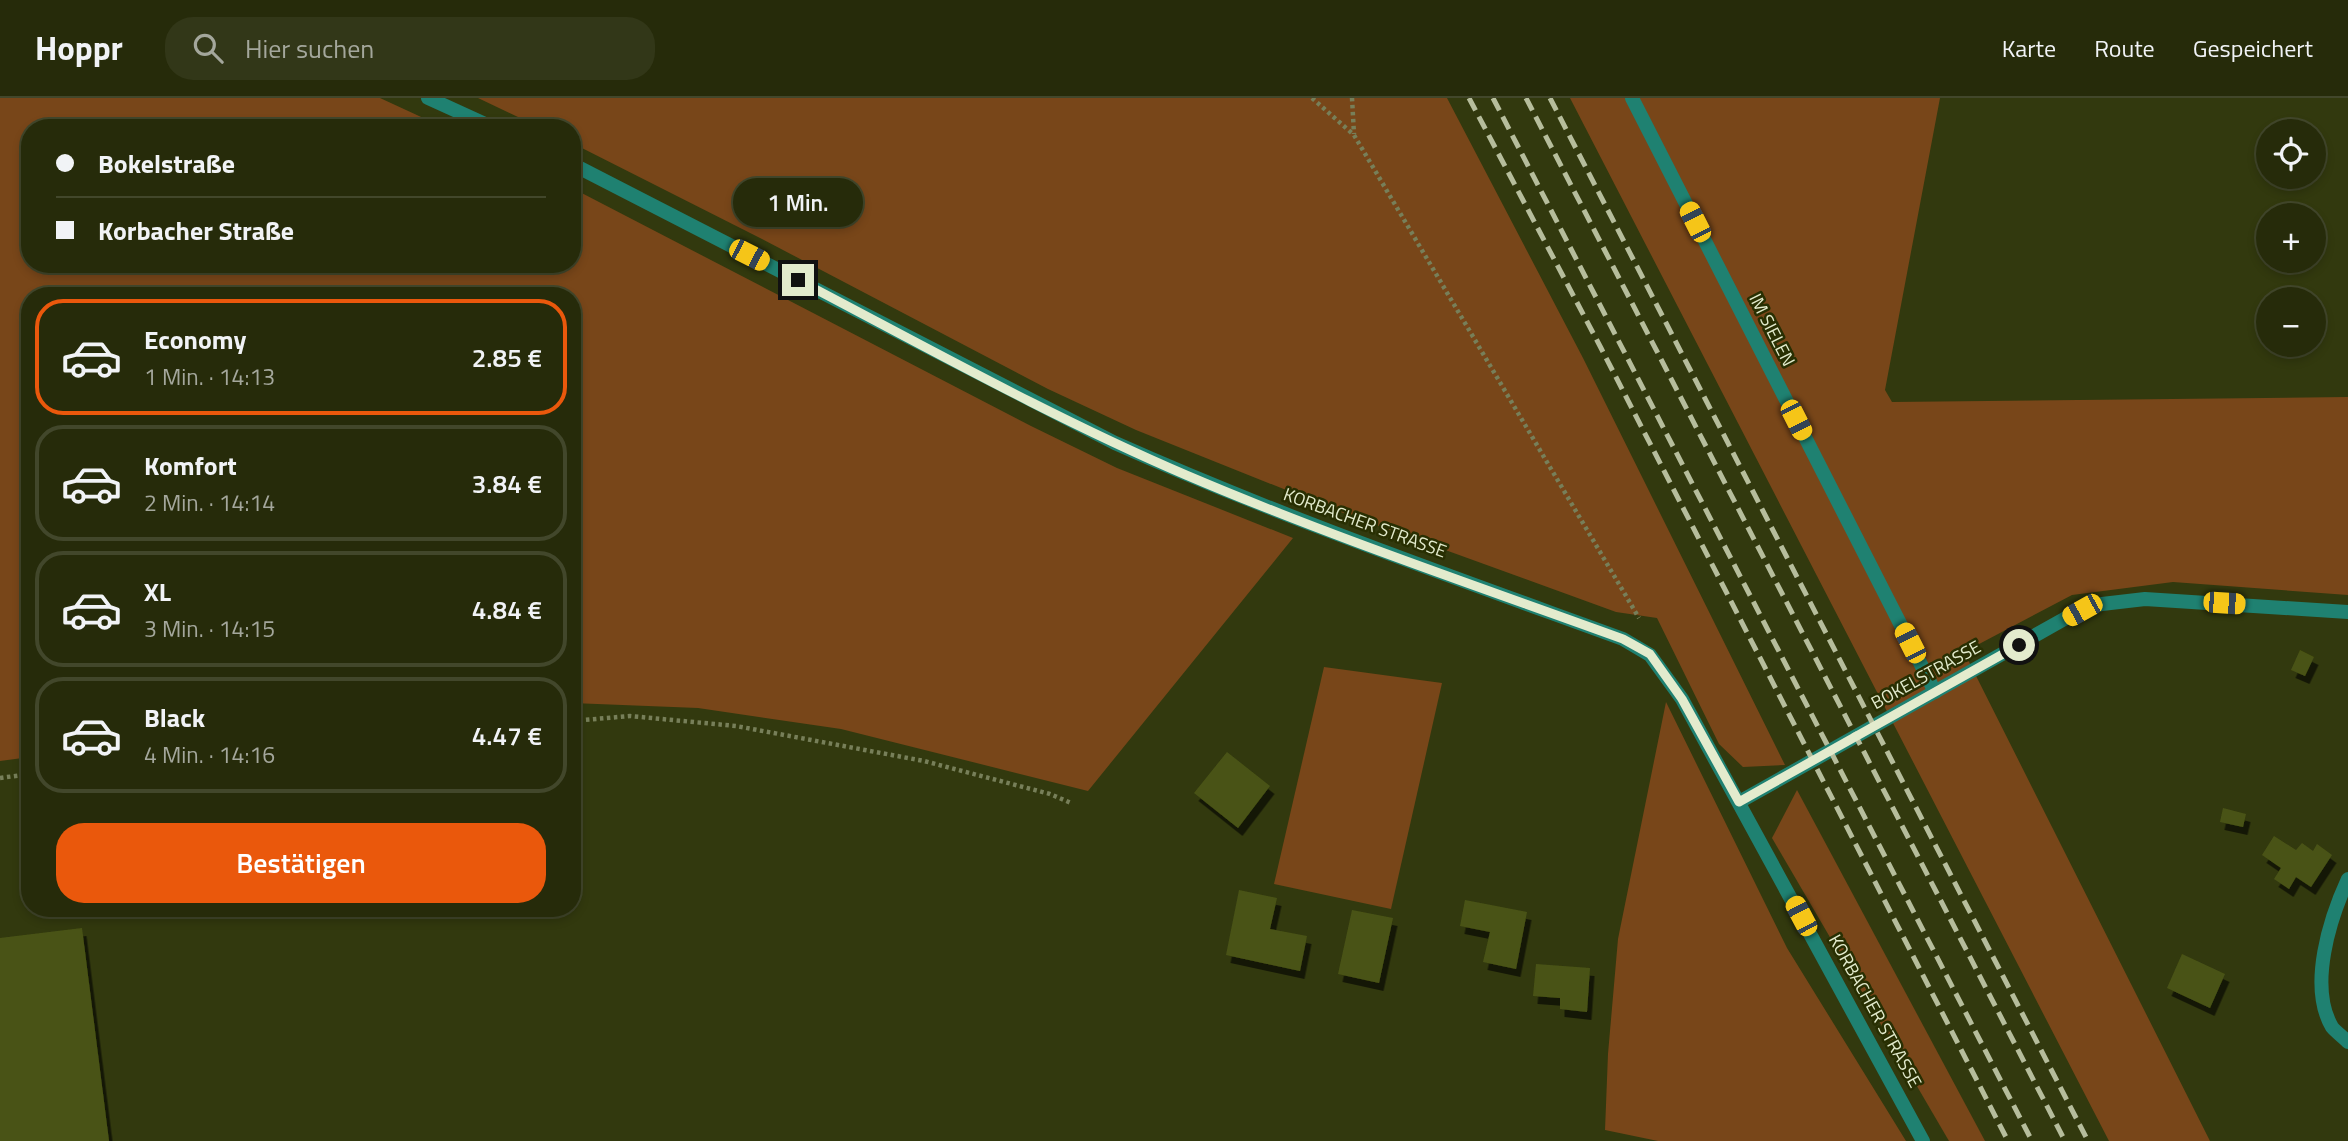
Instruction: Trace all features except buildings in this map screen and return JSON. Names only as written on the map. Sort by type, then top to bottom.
[{"type":"street","points":[[428,98],[474,119]]},
{"type":"street","name":"IM SIELEN","points":[[1632,98],[1935,692]]},
{"type":"street","name":"KORBACHER STRASSE","points":[[581,169],[1115,443],[1186,475],[1292,517],[1623,639],[1650,654],[1682,699],[1923,1141]]},
{"type":"street","name":"BOKELSTRASSE","points":[[1739,802],[2082,610],[2102,604],[2145,598],[2348,612]]},
{"type":"street","points":[[2348,879],[2331,923],[2322,987],[2326,1012],[2333,1029],[2348,1042]]},
{"type":"path","points":[[1312,98],[1354,135],[1651,638],[1650,654]]},
{"type":"path","points":[[1352,98],[1354,135]]},
{"type":"path","points":[[581,720],[630,716],[736,726],[924,761],[1050,794],[1071,803]]},
{"type":"path","points":[[0,778],[21,775]]},
{"type":"shaded area","points":[[0,98],[380,98],[426,119],[21,119],[21,273],[581,273],[581,193],[1117,468],[1293,538],[1088,791],[841,729],[698,708],[581,703],[581,287],[21,287],[21,758],[0,761]]},
{"type":"shaded area","points":[[478,98],[1447,98],[1583,358],[1785,765],[1743,767],[1719,744],[1657,618],[1616,612],[1346,514],[1136,430],[1048,389],[581,148],[581,119],[522,119]]},
{"type":"shaded area","points":[[1570,98],[1940,98],[1885,390],[1892,402],[2348,397],[2348,595],[2173,582],[2072,595],[1964,652],[2210,1141],[2109,1141]]},
{"type":"shaded area","points":[[1324,667],[1442,683],[1391,909],[1274,884]]},
{"type":"shaded area","points":[[1666,702],[1787,948],[1906,1141],[1658,1141],[1605,1130],[1608,1054],[1618,939]]},
{"type":"shaded area","points":[[1797,790],[1985,1141],[1949,1141],[1772,838]]},
{"type":"railway","points":[[1469,98],[1601,348],[2008,1141]]},
{"type":"railway","points":[[1493,98],[2032,1141]]},
{"type":"railway","points":[[1526,98],[2065,1141]]},
{"type":"railway","points":[[1550,98],[2088,1141]]},
{"type":"route","points":[[798,280],[1041,407],[1186,475],[1623,639],[1650,654],[1682,699],[1739,802],[2019,645]]}]
